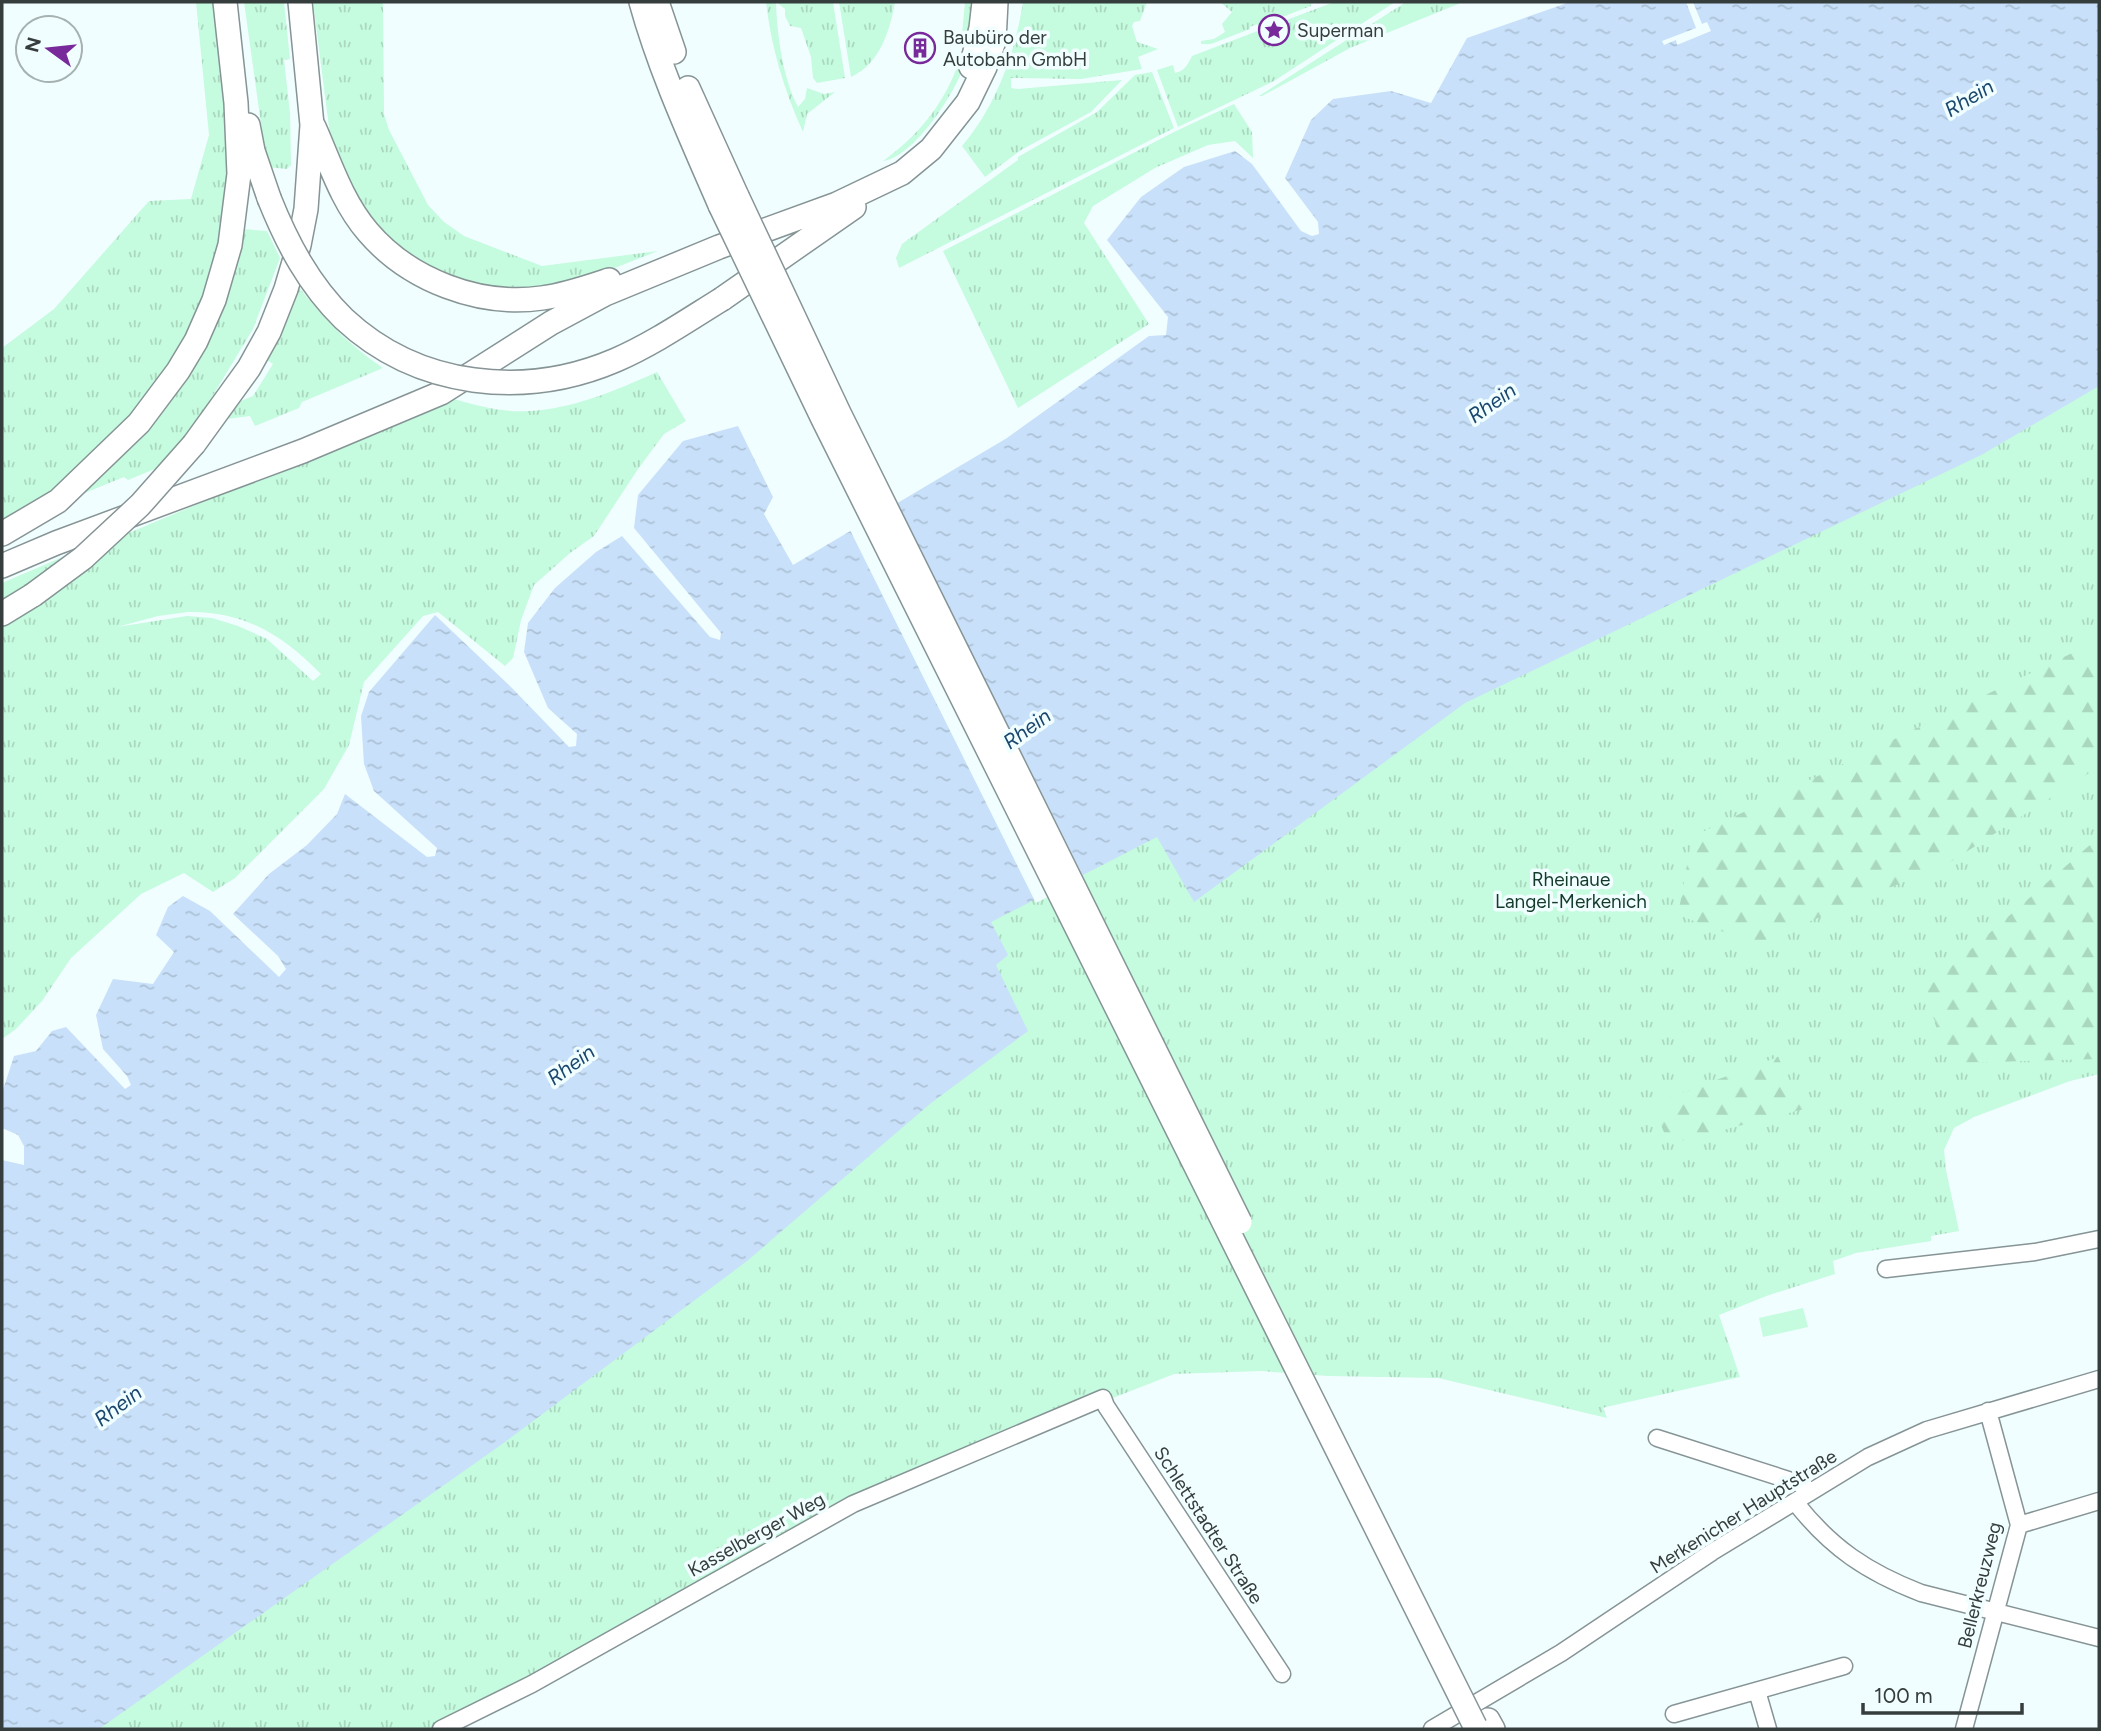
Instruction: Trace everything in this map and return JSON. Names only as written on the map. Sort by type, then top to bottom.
[{"type":"highway","points":[[226,2],[253,151],[283,234],[313,283],[344,319],[401,358],[427,370],[484,383],[528,382],[575,374],[616,360],[722,299],[902,173],[947,133],[968,102],[994,41],[994,3]]},
{"type":"highway","points":[[2,534],[58,501],[139,424],[178,371],[214,300],[230,245],[239,174],[236,103],[226,2]]},
{"type":"highway","points":[[2,614],[83,558],[130,514],[194,444],[249,368],[269,332],[286,289],[306,209],[312,125],[300,2]]},
{"type":"highway","points":[[641,2],[685,124],[729,200]]},
{"type":"highway","points":[[657,2],[729,200],[822,419],[1483,1726]]},
{"type":"highway","points":[[665,2],[673,50]]},
{"type":"highway","points":[[2,554],[98,512],[175,483],[232,471],[269,458],[426,392],[460,374],[571,300],[720,237],[838,197],[898,166],[931,134],[958,95],[994,3]]},
{"type":"highway","points":[[312,125],[339,188],[368,232],[405,265],[446,286],[491,298],[533,299],[581,289],[629,274]]},
{"type":"highway","points":[[2,566],[56,543],[303,451],[441,393],[551,323],[605,294],[719,247],[837,204],[902,173]]},
{"type":"street","points":[[1886,1269],[2035,1252],[2099,1239]]},
{"type":"street","name":"Merkenicher Hauptstraße","points":[[1432,1729],[1561,1653],[1712,1552],[1868,1457],[1927,1430],[2099,1380]]},
{"type":"street","name":"Schlettstadter Straße","points":[[1103,1398],[1194,1543],[1282,1674]]},
{"type":"street","name":"Kasselberger Weg","points":[[441,1729],[532,1684],[853,1504],[1103,1398]]},
{"type":"street","name":"Bellerkreuzweg","points":[[1964,1729],[2019,1525],[1987,1411]]},
{"type":"street","points":[[1657,1438],[1805,1487],[1802,1498],[1838,1548],[1863,1566],[1921,1593],[2099,1638]]},
{"type":"street","points":[[2019,1525],[2099,1502]]},
{"type":"street","points":[[1674,1714],[1843,1666]]},
{"type":"street","points":[[1757,1691],[1768,1729]]},
{"type":"green space","points":[[196,2],[217,2],[230,113],[231,197],[204,303],[179,353],[149,398],[64,483],[2,524],[2,348],[54,309],[149,201],[191,199],[209,135]]},
{"type":"green space","points":[[244,2],[284,2],[290,59],[284,60],[290,113],[291,165],[287,169],[267,167]]},
{"type":"green space","points":[[313,2],[383,2],[384,114],[389,130],[428,205],[444,222],[464,236],[542,266],[658,251],[589,278],[552,287],[508,290],[468,284],[412,260],[374,227],[350,191],[330,135]]},
{"type":"green space","points":[[766,2],[776,2],[782,56],[788,83],[798,107],[805,99],[807,88],[824,94],[835,92],[807,114],[803,132],[779,68]]},
{"type":"green space","points":[[776,2],[833,2],[845,78],[817,83],[813,78],[811,57],[801,28],[790,26],[785,9]]},
{"type":"green space","points":[[839,2],[895,2],[882,45],[869,64],[851,77]]},
{"type":"green space","points":[[965,2],[977,2],[966,60],[954,87],[934,120],[921,135],[895,157],[883,161],[912,137],[945,93],[960,60],[965,41],[962,34]]},
{"type":"green space","points":[[1023,2],[1147,2],[1140,21],[1134,22],[1132,26],[1137,42],[1158,49],[1138,57],[1142,69],[1081,79],[1011,78],[1011,88],[1018,89],[1122,80],[1091,112],[1021,150],[985,177],[962,146],[994,97],[1015,41]]},
{"type":"green space","points":[[1220,2],[1315,2],[1311,6],[1258,26],[1257,24],[1211,44],[1201,44],[1201,41],[1214,39],[1225,32],[1222,24],[1232,12]]},
{"type":"green space","points":[[1334,2],[1395,2],[1274,81],[1178,127],[1157,70],[1173,65],[1175,73],[1181,71],[1192,56]]},
{"type":"green space","points":[[1406,2],[1463,2],[1350,48],[1259,96]]},
{"type":"green space","points":[[1152,72],[1174,128],[899,268],[896,258],[902,244],[1018,160],[1018,157],[1097,112],[1135,75]]},
{"type":"green space","points":[[1234,104],[1252,132],[1253,158],[1235,141],[1208,145],[1155,168],[1093,206],[1084,223],[1149,324],[1018,408],[943,251]]},
{"type":"green space","name":"Rheinaue Langel-Merkenich","points":[[2099,124],[2099,1074],[2070,1081],[1974,1117],[1954,1128],[1944,1150],[1959,1231],[1931,1236],[1931,1241],[1856,1253],[1833,1261],[1835,1274],[1769,1295],[1719,1315],[1740,1377],[1606,1407],[1603,1408],[1607,1418],[1438,1378],[1328,1376],[1261,1371],[1174,1374],[1067,1416],[854,1509],[432,1729],[2,1729],[2,1481]]},
{"type":"green space","points":[[243,229],[267,231],[280,258],[253,329],[192,430],[162,466],[128,480],[124,477],[70,499],[150,421]]},
{"type":"green space","points":[[298,286],[337,330],[383,368],[302,402],[299,408],[255,426],[250,416],[227,419],[241,401],[253,396],[273,364],[267,360]]},
{"type":"green space","points":[[657,372],[686,421],[664,434],[594,536],[534,585],[521,620],[513,658],[505,666],[438,612],[423,616],[364,682],[349,745],[324,789],[235,878],[213,892],[184,873],[141,894],[71,958],[42,1001],[16,1029],[2,1039],[2,626],[38,603],[124,535],[450,398],[499,410],[562,407],[595,398]],"holes":[[[188,612],[208,613],[245,621],[261,628],[292,648],[321,674],[313,681],[267,639],[212,618],[187,616],[117,627],[158,616]]]},
{"type":"green space","points":[[72,553],[2,605],[2,583]]},
{"type":"green space","points":[[2099,640],[2099,790],[2089,773],[1949,863],[1756,944],[1678,915],[1692,837]]},
{"type":"green space","points":[[2099,837],[2099,1059],[1956,1063],[1921,993]]},
{"type":"green space","points":[[1778,1057],[1804,1109],[1669,1144],[1652,1104]]},
{"type":"green space","points":[[1803,1308],[1808,1327],[1763,1337],[1759,1318]]},
{"type":"water","name":"Rhein","points":[[1570,2],[2099,2],[2099,386],[1983,454],[1465,703],[1194,902],[1157,837],[991,922],[1008,955],[996,965],[1028,1031],[931,1103],[747,1261],[505,1442],[99,1729],[2,1729],[2,1160],[24,1165],[24,1146],[18,1135],[2,1128],[2,1093],[14,1056],[36,1051],[52,1031],[66,1027],[125,1089],[131,1085],[127,1076],[103,1049],[96,1015],[113,979],[153,984],[174,952],[156,935],[168,907],[183,896],[210,911],[279,977],[286,969],[278,956],[233,914],[269,874],[307,845],[337,814],[345,794],[427,857],[435,856],[437,848],[374,791],[364,764],[361,716],[369,692],[435,615],[569,747],[576,746],[577,734],[548,708],[524,652],[528,623],[555,588],[596,552],[622,536],[710,637],[720,640],[721,633],[634,528],[638,495],[683,441],[738,426],[773,497],[764,514],[793,565],[1007,438],[1149,336],[1166,335],[1168,317],[1107,240],[1141,197],[1184,167],[1235,151],[1252,164],[1301,231],[1312,236],[1319,234],[1318,222],[1285,178],[1311,120],[1333,99],[1391,91],[1431,103],[1467,38]]},
{"type":"pier","points":[[1686,2],[1693,2],[1702,24],[1707,22],[1711,31],[1677,45],[1676,40],[1664,45],[1662,41],[1696,28]]},
{"type":"pier","points":[[895,500],[1084,878],[1036,903],[849,528]]},
{"type":"place","name":"Superman","points":[[1274,30]]},
{"type":"place","name":"Baubüro der Autobahn GmbH","points":[[920,48]]}]
